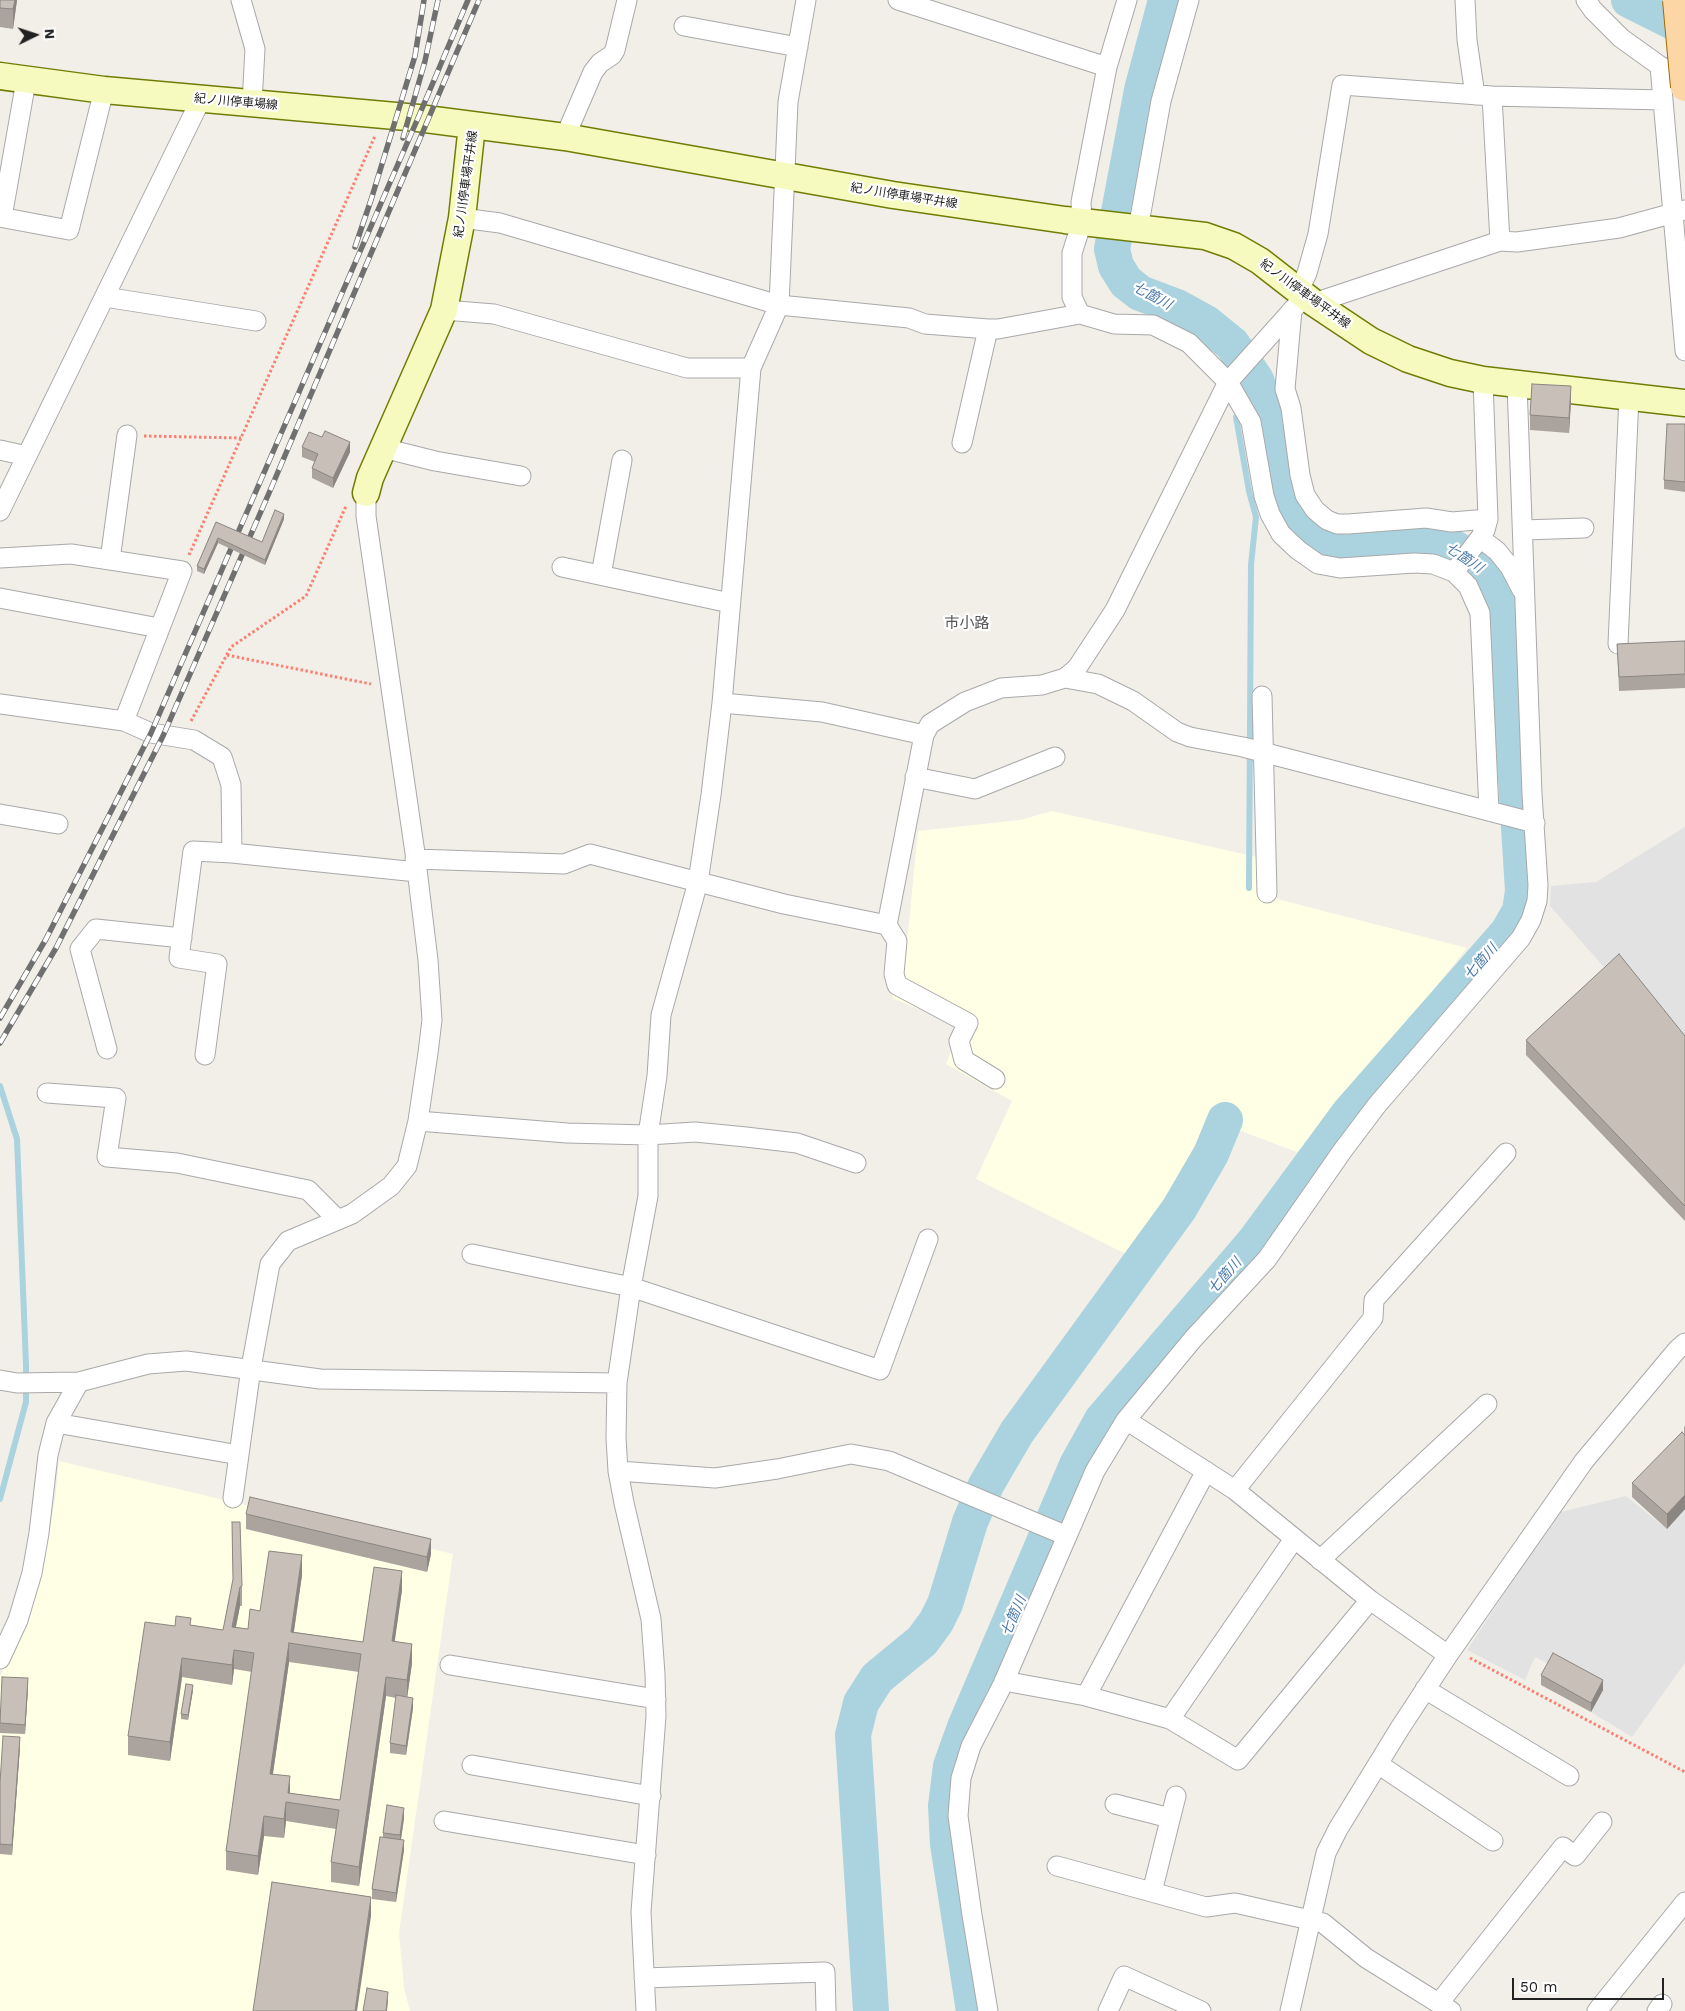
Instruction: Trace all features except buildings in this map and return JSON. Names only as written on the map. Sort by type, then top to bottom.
[{"type":"main road","points":[[1674,94],[1677,0]]},
{"type":"main road","name":"紀ノ川停車場線","points":[[0,76],[104,90],[472,125]]},
{"type":"main road","name":"紀ノ川停車場平井線","points":[[366,493],[370,478],[444,310],[462,218],[472,125],[565,137],[902,196],[1089,223],[1205,236],[1234,246],[1260,261],[1302,300],[1371,342],[1408,359],[1450,373],[1483,380],[1685,403]]},
{"type":"street","points":[[241,0],[255,49],[252,103]]},
{"type":"street","points":[[565,137],[592,72],[600,63],[612,55],[615,50],[628,0]]},
{"type":"street","points":[[646,2011],[641,1912],[651,1796],[656,1699],[651,1619],[618,1471],[616,1438],[617,1383],[631,1287],[648,1196],[648,1134],[657,1076],[661,1015],[698,882],[722,703],[751,368],[779,304],[788,102],[806,0]]},
{"type":"street","points":[[898,0],[1107,67]]},
{"type":"street","points":[[1080,314],[1072,297],[1072,253],[1089,223],[1082,202],[1107,67],[1127,0]]},
{"type":"street","points":[[1134,228],[1161,101],[1189,0]]},
{"type":"street","points":[[1465,0],[1466,40],[1484,96],[1500,241]]},
{"type":"street","points":[[1586,0],[1593,10],[1621,38],[1660,66],[1685,78]]},
{"type":"street","points":[[684,26],[798,47]]},
{"type":"street","points":[[1660,66],[1674,94],[1685,351]]},
{"type":"street","points":[[26,81],[1,217],[69,230],[104,90]]},
{"type":"street","points":[[1488,519],[1452,522],[1426,518],[1337,524],[1327,520],[1314,510],[1305,495],[1300,475],[1291,408],[1285,389],[1307,273],[1318,234],[1342,85],[1484,96],[1674,94]]},
{"type":"street","points":[[0,511],[201,99]]},
{"type":"street","points":[[995,1079],[964,1060],[959,1041],[968,1023],[897,985],[894,974],[897,941],[887,925],[915,777],[924,735],[930,724],[974,699],[1000,688],[1042,685],[1065,678],[1077,668],[1115,610],[1229,379],[1302,300],[1500,241],[1517,242],[1619,228],[1678,212]]},
{"type":"street","points":[[462,218],[500,223],[779,304],[910,318],[925,324],[988,329],[998,329],[1080,314],[1114,324],[1153,325],[1189,343],[1229,379],[1251,422],[1264,496],[1270,514],[1282,534],[1298,550],[1318,564],[1340,568],[1414,563],[1433,564],[1456,569],[1468,586],[1480,613],[1497,813]]},
{"type":"street","points":[[105,297],[256,321]]},
{"type":"street","points":[[444,310],[494,314],[687,368],[751,368]]},
{"type":"street","points":[[962,443],[988,329]]},
{"type":"street","points":[[1456,569],[1485,530],[1488,519],[1483,380]]},
{"type":"street","points":[[988,2011],[958,1816],[961,1778],[971,1746],[1004,1681],[1064,1535],[1095,1471],[1126,1420],[1193,1339],[1267,1259],[1343,1150],[1377,1105],[1520,938],[1531,920],[1537,901],[1537,876],[1531,822],[1517,384]]},
{"type":"street","points":[[1618,644],[1629,396]]},
{"type":"street","points":[[110,560],[126,435]]},
{"type":"street","points":[[383,448],[435,461],[521,476]]},
{"type":"street","points":[[0,450],[27,456]]},
{"type":"street","points":[[601,576],[622,460]]},
{"type":"street","points":[[233,1498],[251,1368],[270,1264],[288,1241],[352,1214],[391,1186],[407,1166],[418,1121],[432,1020],[428,960],[366,516],[366,493]]},
{"type":"street","points":[[1523,530],[1584,528]]},
{"type":"street","points":[[1478,540],[1497,551],[1510,567],[1520,583],[1525,602]]},
{"type":"street","points":[[0,558],[71,554],[182,571],[124,720]]},
{"type":"street","points":[[562,567],[730,604]]},
{"type":"street","points":[[0,598],[159,628]]},
{"type":"street","points":[[1065,678],[1098,684],[1133,701],[1177,732],[1190,737],[1256,750],[1531,822]]},
{"type":"street","points":[[1262,696],[1256,750],[1267,893]]},
{"type":"street","points":[[722,703],[822,712],[924,735]]},
{"type":"street","points":[[0,704],[124,720],[151,733],[194,740],[222,757],[231,785],[232,853]]},
{"type":"street","points":[[915,777],[974,789],[1055,757]]},
{"type":"street","points":[[0,814],[58,824]]},
{"type":"street","points":[[205,1056],[217,964],[179,958],[193,851],[416,866],[564,864],[590,854],[784,904],[887,925]]},
{"type":"street","points":[[107,1050],[80,949],[96,929],[182,938]]},
{"type":"street","points":[[47,1094],[116,1098],[107,1157],[177,1163],[308,1190],[338,1220]]},
{"type":"street","points":[[418,1121],[567,1132],[648,1134],[695,1132],[797,1143],[856,1163]]},
{"type":"street","points":[[1235,1490],[1373,1318],[1374,1300],[1506,1152]]},
{"type":"street","points":[[472,1254],[631,1287],[880,1370],[928,1239]]},
{"type":"street","points":[[1290,2011],[1326,1853],[1378,1764],[1452,1649],[1584,1461],[1677,1350],[1685,1343]]},
{"type":"street","points":[[17,1382],[79,1382],[148,1364],[186,1361],[251,1368],[320,1379],[617,1383]]},
{"type":"street","points":[[0,1659],[18,1620],[32,1574],[48,1455],[56,1423],[79,1382]]},
{"type":"street","points":[[1320,1560],[1487,1404]]},
{"type":"street","points":[[1126,1420],[1235,1490],[1370,1600],[1452,1649]]},
{"type":"street","points":[[56,1423],[239,1455]]},
{"type":"street","points":[[618,1471],[715,1478],[777,1469],[851,1454],[889,1460],[1064,1535]]},
{"type":"street","points":[[1086,1696],[1206,1471]]},
{"type":"street","points":[[1170,1719],[1294,1539]]},
{"type":"street","points":[[1004,1681],[1086,1696],[1170,1719],[1238,1760],[1370,1600]]},
{"type":"street","points":[[450,1665],[656,1699]]},
{"type":"street","points":[[1425,1689],[1569,1776]]},
{"type":"street","points":[[1378,1764],[1493,1841]]},
{"type":"street","points":[[472,1765],[651,1796]]},
{"type":"street","points":[[1152,1892],[1176,1796]]},
{"type":"street","points":[[1115,1804],[1170,1818]]},
{"type":"street","points":[[444,1821],[646,1855]]},
{"type":"street","points":[[1057,1866],[1206,1907],[1235,1904],[1323,1924],[1366,1958],[1445,2007],[1563,1847],[1575,1856],[1602,1822]]},
{"type":"street","points":[[1597,2011],[1685,1902]]},
{"type":"street","points":[[644,1978],[825,1972],[826,2011]]},
{"type":"street","points":[[1108,2011],[1124,1976],[1201,2011]]},
{"type":"path","points":[[182,571],[384,116]]},
{"type":"path","points":[[126,435],[241,438]]},
{"type":"path","points":[[181,738],[231,646],[306,596],[353,490],[366,493]]},
{"type":"path","points":[[227,655],[391,688]]},
{"type":"path","points":[[1452,1649],[1685,1772]]},
{"type":"shaded area","points":[[1052,811],[1257,857],[1258,894],[1467,948],[1302,1154],[1212,1120],[1130,1256],[976,1179],[1012,1101],[946,1064],[961,1026],[892,998],[908,933],[918,831],[1020,820]]},
{"type":"shaded area","points":[[1685,827],[1685,1059],[1550,906],[1551,886],[1596,882]]},
{"type":"shaded area","points":[[59,1461],[453,1554],[399,1933],[404,1988],[410,2011],[0,2011],[0,1676],[21,1636],[41,1577],[55,1500]]},
{"type":"shaded area","points":[[1626,1496],[1667,1529],[1685,1509],[1685,1663],[1632,1737],[1591,1712],[1602,1690],[1535,1657],[1525,1680],[1467,1650],[1557,1513]]},
{"type":"waterway","name":"七箇川","points":[[974,2011],[948,1844],[946,1806],[951,1766],[965,1727],[1077,1465],[1102,1420],[1255,1241],[1350,1112],[1508,932],[1520,911],[1523,891],[1506,620],[1499,594],[1485,570],[1445,543],[1417,539],[1344,544],[1316,537],[1300,524],[1287,505],[1280,483],[1268,411],[1256,380],[1232,344],[1206,323],[1177,307],[1140,293],[1126,282],[1116,266],[1112,249],[1142,90],[1166,0]]},
{"type":"waterway","points":[[1629,0],[1685,28]]},
{"type":"waterway","points":[[1246,393],[1256,380]]},
{"type":"waterway","points":[[1236,417],[1249,491],[1256,517],[1251,565],[1249,888]]},
{"type":"waterway","points":[[0,1086],[17,1139],[26,1365],[26,1402],[0,1499]]},
{"type":"waterway","points":[[871,2011],[853,1735],[861,1703],[877,1678],[922,1641],[936,1622],[945,1604],[970,1522],[986,1485],[1017,1432],[1179,1209],[1211,1154],[1225,1120]]},
{"type":"railway","points":[[355,247],[415,56],[424,0]]},
{"type":"railway","points":[[403,138],[425,61],[438,0]]},
{"type":"railway","points":[[0,1018],[46,939],[151,733],[468,0]]},
{"type":"railway","points":[[0,1043],[56,948],[163,736],[269,493],[479,0]]},
{"type":"district","name":"市小路","points":[[967,624]]}]
